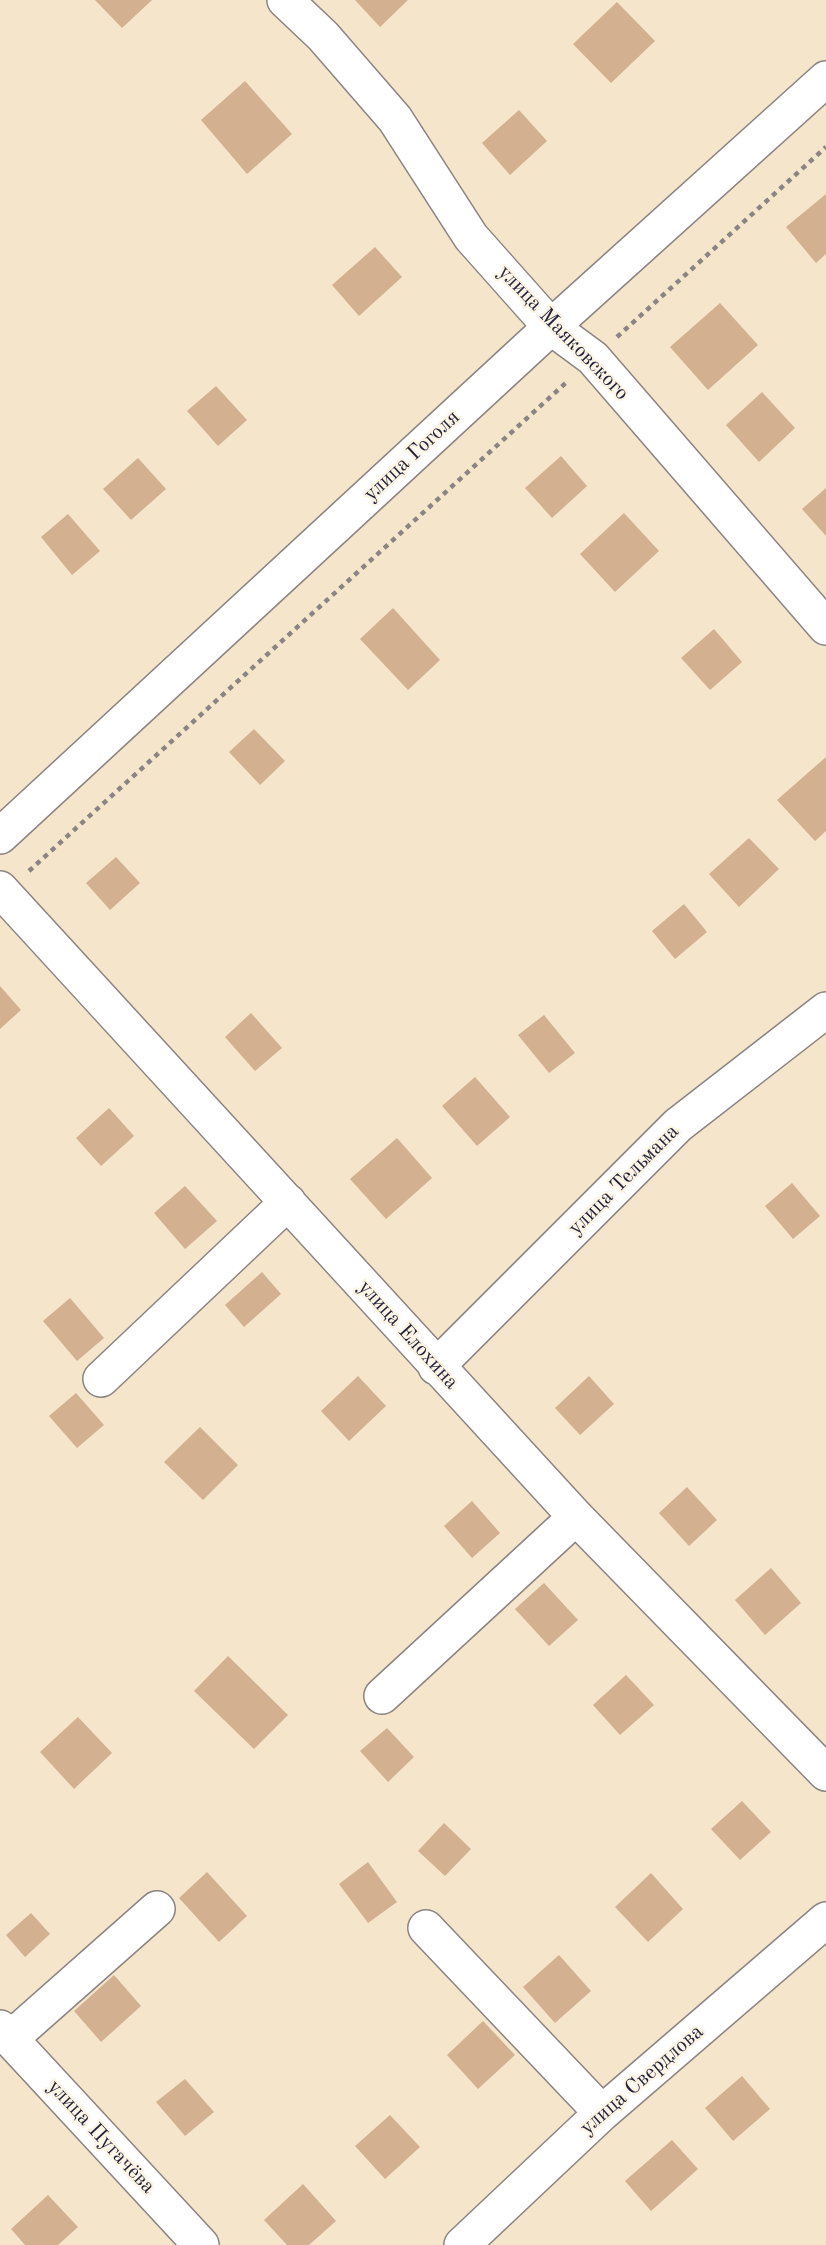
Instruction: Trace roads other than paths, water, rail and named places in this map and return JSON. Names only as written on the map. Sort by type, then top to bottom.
[{"type":"street","name":"улица Маяковского","points":[[285,0],[323,36],[395,118],[471,237],[551,327],[593,358],[826,627]]},
{"type":"street","name":"улица Гоголя","points":[[0,836],[551,327],[826,79]]},
{"type":"street","name":"улица Елохина","points":[[2,892],[576,1517],[826,1773]]},
{"type":"street","name":"улица Тельмана","points":[[436,1367],[678,1125],[826,1010]]},
{"type":"street","points":[[101,1379],[288,1202]]},
{"type":"street","points":[[382,1696],[576,1517]]},
{"type":"street","points":[[5,2034],[157,1909]]},
{"type":"street","name":"улица Свердлова","points":[[462,2245],[602,2113],[826,1920]]},
{"type":"street","points":[[426,1927],[602,2113]]},
{"type":"street","name":"улица Пугачёва","points":[[5,2034],[201,2245]]}]
